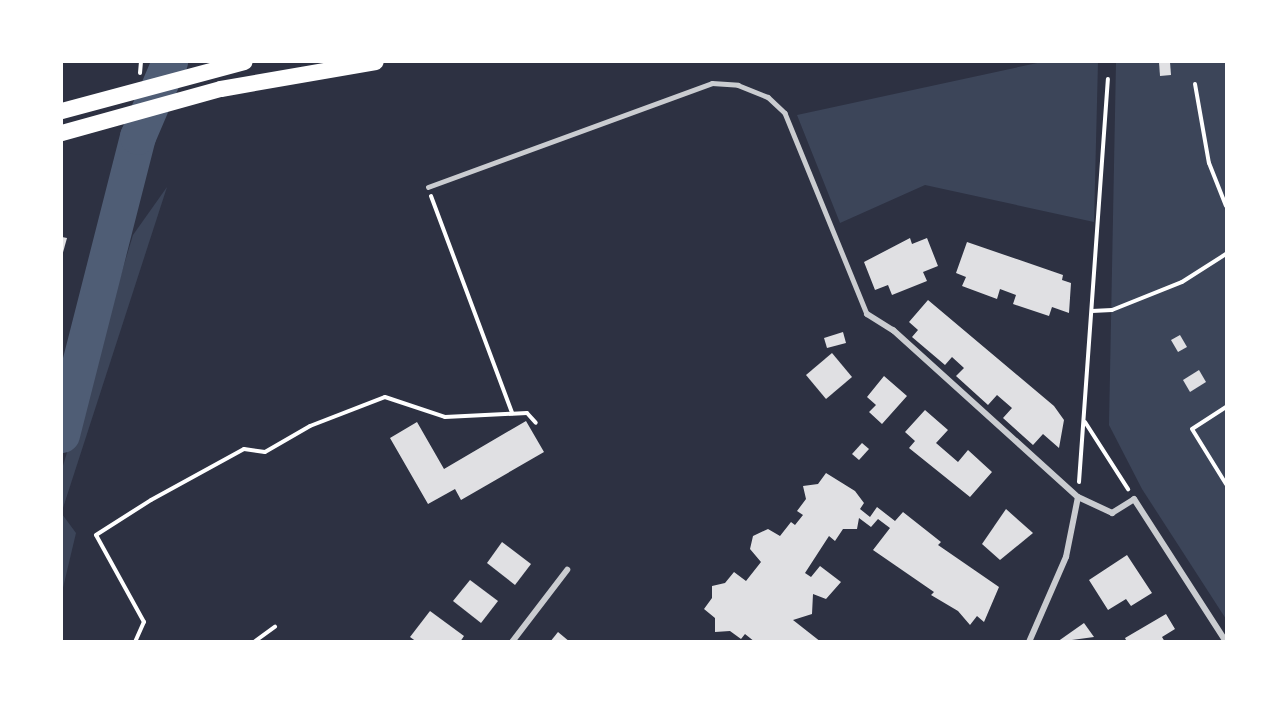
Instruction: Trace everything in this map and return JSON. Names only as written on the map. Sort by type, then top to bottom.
[{"type":"highway","points":[[62,111],[139,88],[245,62]]},
{"type":"highway","points":[[62,134],[143,109],[221,89],[376,62]]},
{"type":"street","points":[[867,314],[893,330],[1078,497],[1112,513],[1134,499],[1226,642]]},
{"type":"street","points":[[1029,642],[1066,557],[1078,497]]},
{"type":"street","points":[[512,642],[567,570]]},
{"type":"lane","points":[[428,187],[712,83],[738,85],[768,97],[785,113],[867,314]]},
{"type":"path","points":[[1078,497],[1108,79]]},
{"type":"path","points":[[1195,84],[1209,163],[1227,206]]},
{"type":"path","points":[[428,187],[512,413]]},
{"type":"path","points":[[1092,310],[1113,310],[1182,282],[1227,254]]},
{"type":"path","points":[[135,642],[144,622],[96,535],[102,528],[244,448],[265,452],[310,426],[385,396],[445,417],[526,413],[536,423]]},
{"type":"path","points":[[1227,407],[1192,429],[1227,484]]},
{"type":"path","points":[[1085,421],[1134,499]]},
{"type":"path","points":[[254,642],[275,627]]},
{"type":"shaded area","points":[[1042,62],[1098,62],[1094,222],[925,185],[840,223],[797,115]]},
{"type":"shaded area","points":[[1116,62],[1226,62],[1226,619],[1142,489],[1109,425]]},
{"type":"shaded area","points":[[167,187],[62,511],[62,469],[133,235]]},
{"type":"shaded area","points":[[62,514],[76,533],[62,592]]},
{"type":"building","points":[[1159,62],[1170,62],[1171,75],[1160,76]]},
{"type":"building","points":[[62,237],[67,238],[62,256]]},
{"type":"building","points":[[910,238],[912,244],[927,238],[938,266],[923,272],[927,281],[892,295],[888,285],[875,290],[864,262]]},
{"type":"building","points":[[967,242],[1063,275],[1062,280],[1071,283],[1069,313],[1052,307],[1049,316],[1013,304],[1016,295],[1000,289],[997,299],[962,286],[966,277],[956,273]]},
{"type":"building","points":[[928,300],[1054,406],[1064,420],[1059,448],[1043,434],[1033,445],[1003,418],[1012,408],[997,395],[988,405],[956,376],[964,368],[952,357],[945,365],[912,337],[918,330],[909,322]]},
{"type":"building","points":[[843,332],[846,343],[827,348],[824,338]]},
{"type":"building","points":[[1180,335],[1187,347],[1178,352],[1171,340]]},
{"type":"building","points":[[832,353],[852,377],[826,399],[806,375]]},
{"type":"building","points":[[1199,370],[1206,382],[1190,392],[1183,380]]},
{"type":"building","points":[[884,376],[907,396],[882,424],[869,412],[876,405],[867,397]]},
{"type":"building","points":[[925,410],[948,430],[936,443],[958,462],[968,450],[992,472],[970,497],[909,448],[915,441],[905,432]]},
{"type":"building","points":[[526,421],[544,452],[461,500],[455,489],[428,504],[390,438],[417,422],[444,469]]},
{"type":"building","points":[[862,443],[869,449],[859,460],[852,454]]},
{"type":"building","points":[[826,473],[855,491],[864,503],[860,509],[870,517],[877,507],[895,521],[903,512],[941,542],[938,545],[999,587],[984,622],[977,616],[970,625],[958,611],[931,595],[934,592],[873,550],[890,528],[878,519],[871,527],[859,518],[857,529],[843,529],[835,541],[829,536],[805,573],[811,577],[820,566],[841,582],[826,599],[813,594],[812,614],[793,620],[821,642],[755,642],[745,634],[741,639],[730,631],[715,632],[715,618],[704,609],[712,598],[712,586],[725,583],[734,572],[746,581],[761,562],[750,549],[753,536],[768,529],[780,536],[791,522],[795,525],[803,515],[797,511],[806,499],[803,486],[818,484]]},
{"type":"building","points":[[1006,509],[1033,533],[1000,560],[982,544]]},
{"type":"building","points":[[502,542],[531,564],[515,585],[487,563]]},
{"type":"building","points":[[1127,555],[1152,593],[1131,606],[1126,599],[1108,610],[1089,580]]},
{"type":"building","points":[[470,580],[498,601],[481,623],[453,601]]},
{"type":"building","points":[[430,611],[464,636],[460,642],[417,642],[410,637]]},
{"type":"building","points":[[1166,614],[1175,629],[1162,637],[1165,642],[1127,642],[1125,638]]},
{"type":"building","points":[[1084,623],[1094,637],[1057,642]]},
{"type":"building","points":[[558,632],[570,642],[550,642]]},
{"type":"waterway","points":[[62,435],[138,137],[170,62]]}]
